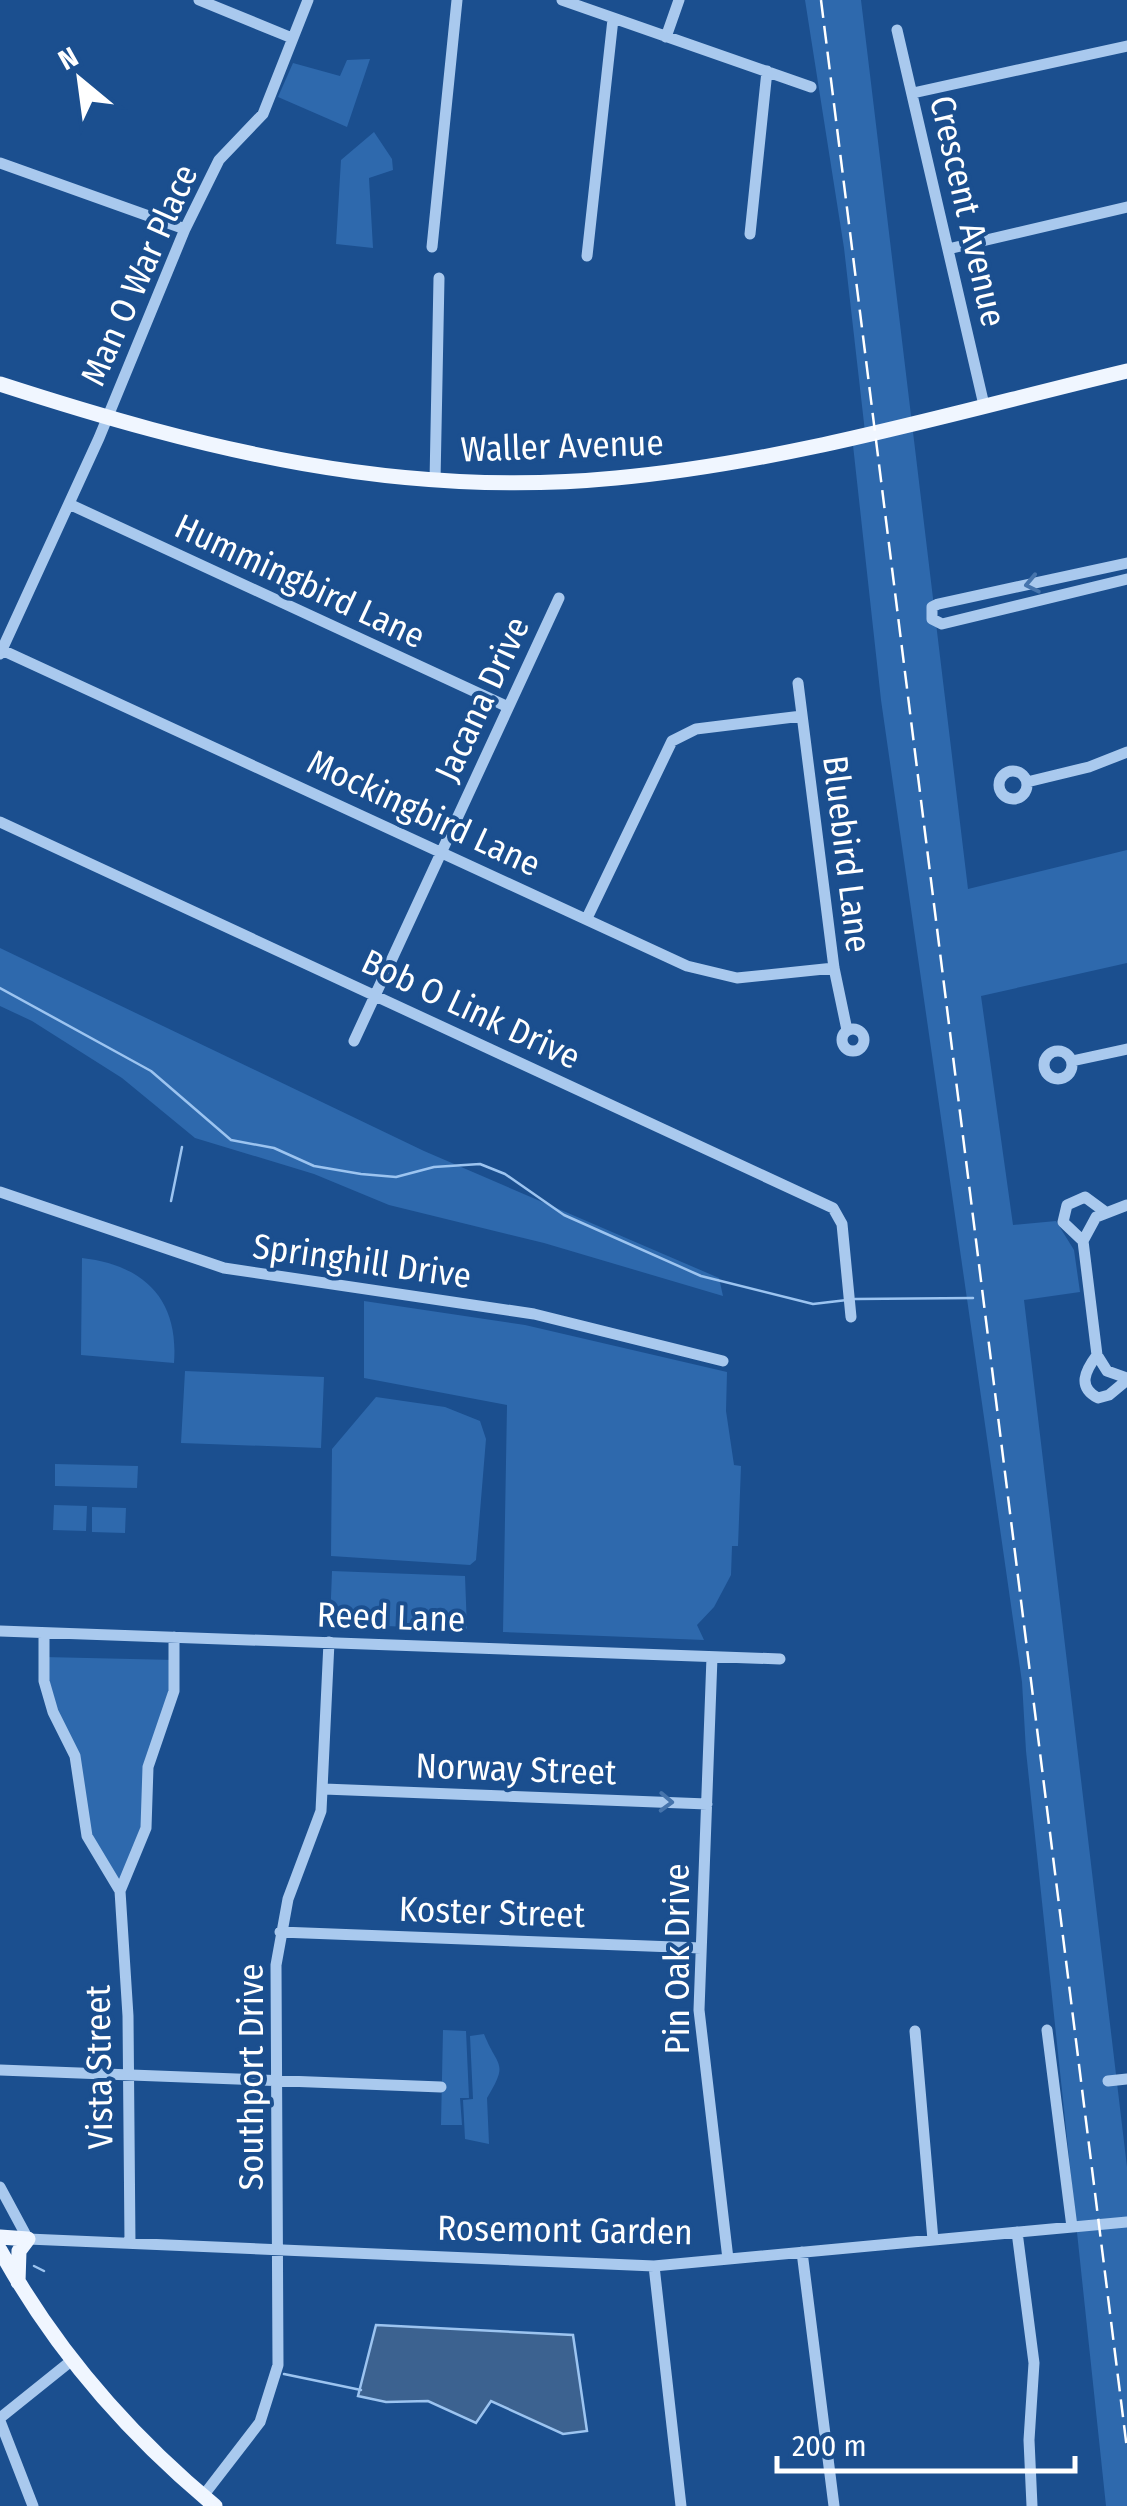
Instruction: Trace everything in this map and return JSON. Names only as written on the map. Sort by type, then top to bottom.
[{"type":"main road","name":"Waller Avenue","points":[[0,384],[106,418],[282,462],[435,480],[544,482],[671,472],[751,460],[1127,371]]},
{"type":"main road","name":"Rosemont Garden","points":[[0,2238],[28,2239]]},
{"type":"main road","points":[[18,2286],[19,2251],[28,2239]]},
{"type":"main road","points":[[0,2250],[18,2286],[71,2361],[150,2448],[209,2501]]},
{"type":"street","points":[[199,0],[292,38]]},
{"type":"street","name":"Man O War Place","points":[[1,652],[69,504],[185,229],[219,160],[263,114],[308,0]]},
{"type":"street","points":[[432,246],[457,0]]},
{"type":"street","points":[[562,0],[811,87]]},
{"type":"street","points":[[666,37],[679,0]]},
{"type":"street","points":[[587,256],[613,19]]},
{"type":"street","name":"Crescent Avenue","points":[[897,30],[984,405]]},
{"type":"street","points":[[912,94],[1127,46]]},
{"type":"street","points":[[750,234],[767,71]]},
{"type":"street","points":[[0,163],[185,229]]},
{"type":"street","points":[[948,249],[1127,207]]},
{"type":"street","points":[[435,480],[439,278]]},
{"type":"street","name":"Hummingbird Lane","points":[[69,504],[508,707]]},
{"type":"street","points":[[1127,562],[938,604],[932,608],[932,618],[942,624],[1127,579]]},
{"type":"street","points":[[1101,568],[1104,584]]},
{"type":"street","name":"Jacana Drive","points":[[354,1041],[559,598]]},
{"type":"street","name":"Mockingbird Lane","points":[[1,652],[687,966],[726,977],[834,968]]},
{"type":"street","name":"Bluebird Lane","points":[[798,683],[834,968],[847,1030]]},
{"type":"street","points":[[586,918],[672,741],[696,729],[802,716]]},
{"type":"street","points":[[1026,782],[1090,767],[1127,752]]},
{"type":"street","name":"Bob O Link Drive","points":[[0,822],[834,1208],[842,1224],[850,1306]]},
{"type":"street","points":[[1072,1061],[1127,1050]]},
{"type":"street","name":"Springhill Drive","points":[[0,1192],[224,1268],[534,1314],[724,1360]]},
{"type":"street","points":[[1083,1241],[1063,1222],[1067,1205],[1085,1197],[1104,1211]]},
{"type":"street","points":[[1097,1356],[1085,1372],[1084,1383],[1090,1394],[1098,1398],[1110,1396],[1127,1379],[1107,1371],[1097,1356],[1083,1241],[1087,1226],[1104,1211],[1127,1205]]},
{"type":"street","name":"Reed Lane","points":[[0,1632],[780,1659]]},
{"type":"street","points":[[44,1633],[44,1681],[53,1712],[75,1756],[87,1836],[120,1891]]},
{"type":"street","points":[[120,1891],[146,1828],[148,1767],[174,1691],[174,1637]]},
{"type":"street","name":"Southport Drive","points":[[209,2501],[258,2426],[274,2388],[280,2251],[276,2078],[280,1932],[288,1899],[318,1824],[324,1789],[329,1642]]},
{"type":"street","name":"Pin Oak Drive","points":[[712,1657],[700,2044],[728,2259]]},
{"type":"street","name":"Norway Street","points":[[324,1789],[707,1804]]},
{"type":"street","name":"Vista Street","points":[[120,1891],[130,2243]]},
{"type":"street","name":"Koster Street","points":[[280,1932],[701,1948]]},
{"type":"street","points":[[1047,2030],[1072,2227]]},
{"type":"street","points":[[914,2031],[933,2240]]},
{"type":"street","points":[[0,2070],[441,2087]]},
{"type":"street","points":[[1108,2081],[1127,2079]]},
{"type":"street","points":[[0,2187],[28,2239]]},
{"type":"street","name":"Rosemont Garden","points":[[28,2239],[654,2266],[1127,2222]]},
{"type":"street","points":[[1017,2232],[1034,2363],[1030,2428],[1032,2506]]},
{"type":"street","points":[[802,2252],[834,2506]]},
{"type":"street","points":[[654,2266],[681,2506]]},
{"type":"street","points":[[33,2506],[0,2420],[71,2361]]},
{"type":"shaded area","points":[[805,0],[861,0],[968,889],[1127,850],[1127,963],[981,996],[1013,1225],[1056,1221],[1074,1250],[1080,1292],[1024,1300],[1127,2167],[1127,2506],[1106,2506],[1026,1751],[1022,1682],[881,700],[852,436],[865,432],[844,248]]},
{"type":"shaded area","points":[[370,59],[347,127],[278,97],[293,63],[340,76],[347,60]]},
{"type":"shaded area","points":[[374,132],[392,159],[393,170],[369,178],[373,248],[336,244],[341,160]]},
{"type":"shaded area","points":[[0,948],[424,1151],[719,1278],[723,1296],[544,1243],[389,1205],[314,1174],[195,1138],[122,1078],[32,1021],[0,1006]]},
{"type":"shaded area","points":[[82,1258],[123,1268],[153,1289],[170,1320],[174,1363],[81,1355]]},
{"type":"shaded area","points":[[364,1301],[525,1325],[727,1372],[726,1411],[734,1465],[741,1466],[738,1546],[732,1546],[731,1575],[714,1607],[697,1625],[704,1640],[503,1632],[507,1405],[364,1378]]},
{"type":"shaded area","points":[[185,1371],[324,1377],[321,1448],[181,1443]]},
{"type":"shaded area","points":[[376,1397],[445,1407],[480,1421],[486,1439],[476,1560],[470,1565],[331,1556],[332,1449]]},
{"type":"shaded area","points":[[55,1464],[138,1466],[137,1488],[55,1486]]},
{"type":"shaded area","points":[[54,1505],[87,1506],[86,1531],[53,1530]]},
{"type":"shaded area","points":[[92,1507],[126,1508],[125,1533],[92,1532]]},
{"type":"shaded area","points":[[332,1571],[465,1576],[467,1629],[330,1624]]},
{"type":"shaded area","points":[[44,1657],[175,1660],[176,1675],[151,1756],[147,1822],[119,1881],[93,1842],[79,1771],[59,1726]]},
{"type":"shaded area","points":[[443,2030],[466,2031],[469,2098],[460,2098],[462,2125],[441,2125]]},
{"type":"shaded area","points":[[484,2034],[499,2065],[498,2077],[487,2098],[489,2144],[465,2139],[463,2100],[473,2099],[470,2036]]},
{"type":"shaded area","points":[[376,2325],[573,2335],[587,2431],[563,2434],[491,2401],[476,2423],[428,2401],[386,2402],[358,2396]]},
{"type":"waterway","points":[[0,988],[151,1071],[231,1140],[274,1148],[314,1166],[361,1174],[396,1177],[434,1167],[480,1164],[505,1174],[564,1215],[701,1276],[813,1304],[847,1300]]},
{"type":"waterway","points":[[171,1201],[182,1147]]},
{"type":"waterway","points":[[855,1299],[973,1298]]},
{"type":"waterway","points":[[34,2266],[44,2271]]},
{"type":"waterway","points":[[284,2374],[361,2390]]},
{"type":"railway","points":[[821,0],[1127,2449]]}]
